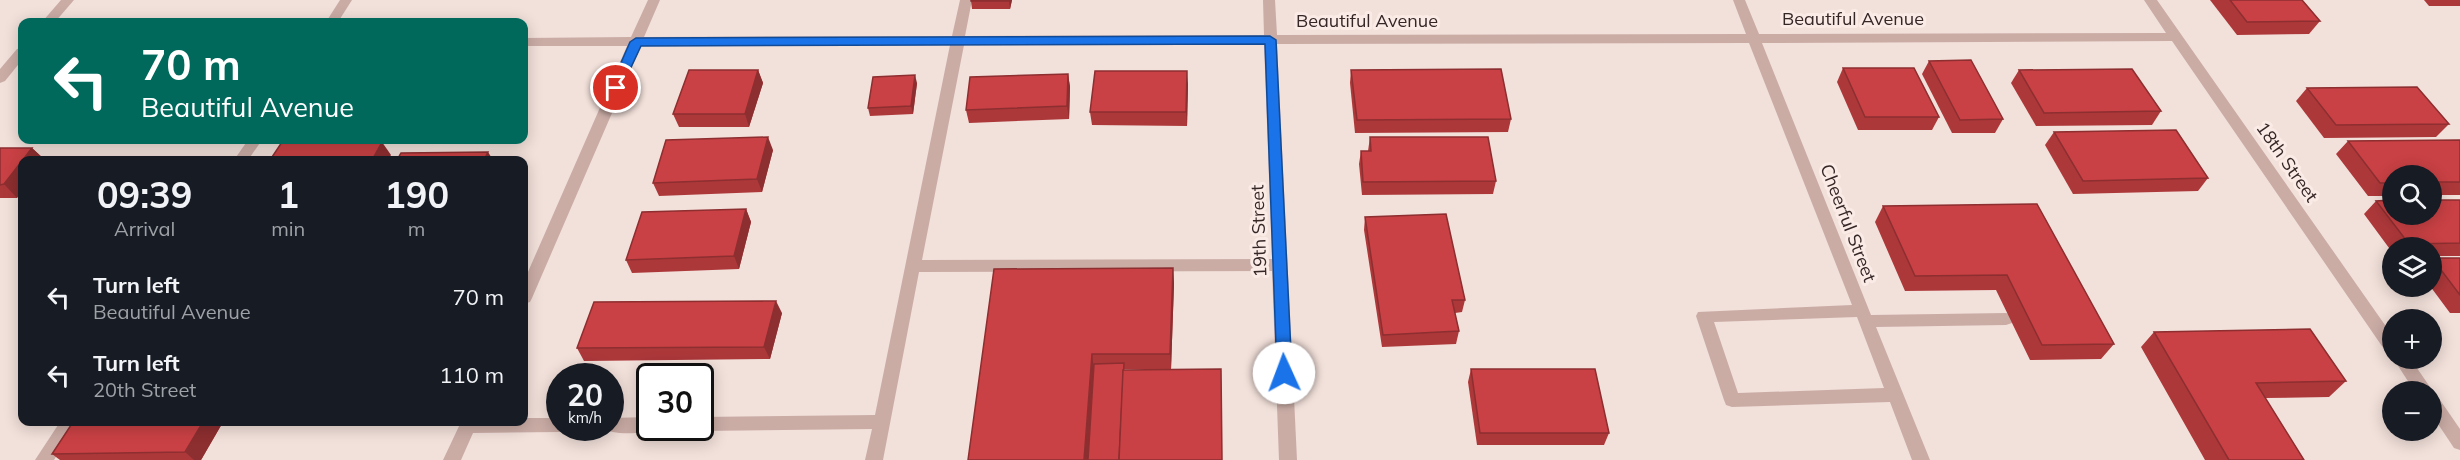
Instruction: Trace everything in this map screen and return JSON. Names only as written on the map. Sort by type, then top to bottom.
[{"type":"street","points":[[52,18],[68,0]]},
{"type":"street","points":[[335,18],[346,0]]},
{"type":"street","points":[[528,289],[654,0]]},
{"type":"street","points":[[874,460],[966,0]]},
{"type":"street","name":"19th Street","points":[[1269,0],[1288,460]]},
{"type":"street","name":"Cheerful Street","points":[[1739,0],[1921,460]]},
{"type":"street","name":"18th Street","points":[[2150,0],[2382,333]]},
{"type":"street","name":"Beautiful Avenue","points":[[528,42],[2175,37]]},
{"type":"street","points":[[0,78],[18,57]]},
{"type":"street","points":[[913,266],[1280,265]]},
{"type":"street","points":[[1895,395],[1732,400],[1704,316],[2006,319]]},
{"type":"street","points":[[2442,417],[2460,443]]},
{"type":"street","points":[[714,424],[882,422]]},
{"type":"street","points":[[528,425],[546,425]]},
{"type":"street","points":[[44,460],[66,426]]},
{"type":"street","points":[[452,460],[467,426]]},
{"type":"building","points":[[1009,0],[1009,1],[971,1]]},
{"type":"building","points":[[2230,0],[2302,0],[2320,21],[2247,22]]},
{"type":"building","points":[[1971,60],[2003,119],[1960,120],[1929,61]]},
{"type":"building","points":[[1843,68],[1914,68],[1939,117],[1865,117]]},
{"type":"building","points":[[1501,69],[1511,119],[1357,120],[1351,70]]},
{"type":"building","points":[[2132,69],[2161,111],[2044,113],[2019,70]]},
{"type":"building","points":[[689,70],[758,70],[745,114],[673,114]]},
{"type":"building","points":[[1095,71],[1187,71],[1186,112],[1090,112]]},
{"type":"building","points":[[1068,74],[1067,106],[966,110],[970,77]]},
{"type":"building","points":[[915,75],[911,106],[868,108],[873,77]]},
{"type":"building","points":[[2417,87],[2449,124],[2336,125],[2307,88]]},
{"type":"building","points":[[2176,130],[2208,178],[2083,181],[2054,132]]},
{"type":"building","points":[[768,137],[757,179],[653,183],[666,140]]},
{"type":"building","points":[[1370,137],[1488,137],[1496,181],[1363,182],[1361,151],[1371,151]]},
{"type":"building","points":[[2460,140],[2460,182],[2442,182],[2442,165],[2382,165],[2382,183],[2380,183],[2348,141]]},
{"type":"building","points":[[281,144],[381,144],[374,156],[273,156]]},
{"type":"building","points":[[0,148],[32,148],[26,156],[18,156],[18,166],[4,184],[0,185]]},
{"type":"building","points":[[488,152],[486,156],[399,156],[401,153]]},
{"type":"building","points":[[2442,200],[2460,200],[2460,243],[2442,243],[2442,237],[2404,237],[2394,225],[2442,225]]},
{"type":"building","points":[[2376,201],[2382,201],[2382,209]]},
{"type":"building","points":[[2037,204],[2114,344],[2042,345],[2007,275],[1915,276],[1883,206]]},
{"type":"building","points":[[746,209],[734,256],[626,260],[642,212]]},
{"type":"building","points":[[1446,214],[1465,300],[1452,300],[1459,331],[1383,335],[1365,217]]},
{"type":"building","points":[[2442,258],[2460,258],[2460,295],[2442,271]]},
{"type":"building","points":[[1173,268],[1170,354],[1092,354],[1084,460],[968,460],[994,269]]},
{"type":"building","points":[[776,301],[764,347],[577,348],[594,302]]},
{"type":"building","points":[[2310,329],[2346,381],[2256,383],[2304,460],[2229,460],[2154,332]]},
{"type":"building","points":[[1124,363],[1119,460],[1088,460],[1094,364]]},
{"type":"building","points":[[1221,369],[1222,460],[1119,460],[1123,370]]},
{"type":"building","points":[[1471,369],[1595,369],[1609,433],[1480,433]]},
{"type":"building","points":[[70,426],[201,426],[185,452],[52,454]]},
{"type":"route","points":[[616,88],[636,42],[1270,40],[1284,373]]}]
